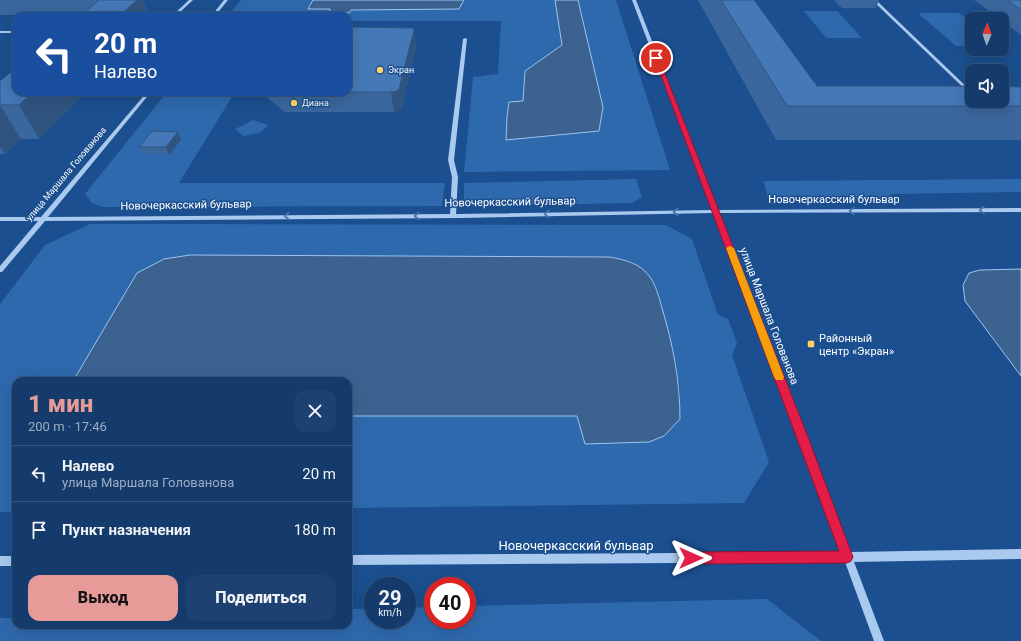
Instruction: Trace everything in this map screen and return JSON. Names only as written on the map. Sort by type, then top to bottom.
[{"type":"street","points":[[178,12],[192,0]]},
{"type":"street","points":[[216,12],[226,0]]},
{"type":"street","name":"улица Маршала Голованова","points":[[634,0],[879,641]]},
{"type":"street","points":[[874,0],[965,88]]},
{"type":"street","points":[[0,32],[12,32]]},
{"type":"street","points":[[453,215],[455,177],[451,160],[465,39]]},
{"type":"street","name":"улица Маршала Голованова","points":[[0,270],[146,96]]},
{"type":"street","name":"Новочеркасский бульвар","points":[[0,219],[1021,210]]},
{"type":"street","name":"Новочеркасский бульвар","points":[[352,560],[847,557],[1021,554]]},
{"type":"street","points":[[0,561],[12,561]]},
{"type":"shaded area","points":[[241,0],[313,0],[308,9],[330,9],[330,12],[231,12]]},
{"type":"shaded area","points":[[313,0],[464,0],[459,9],[351,10],[350,12],[330,12],[330,9],[308,9]]},
{"type":"shaded area","points":[[464,0],[555,0],[562,45],[525,71],[523,102],[510,102],[507,116],[507,140],[603,107],[578,0],[616,0],[670,170],[464,172],[473,77],[498,74],[501,21],[352,21],[352,12],[337,12],[351,10],[458,9]]},
{"type":"shaded area","points":[[555,0],[578,0],[603,107],[599,131],[506,140],[509,102],[523,101],[525,71],[562,45]]},
{"type":"shaded area","points":[[804,11],[837,11],[862,38],[826,38]]},
{"type":"shaded area","points":[[918,13],[959,13],[965,17],[965,46],[956,46]]},
{"type":"shaded area","points":[[164,96],[233,96],[179,183],[445,183],[442,206],[103,207],[92,203],[85,194]]},
{"type":"shaded area","points":[[253,120],[268,125],[260,133],[243,136],[235,129]]},
{"type":"shaded area","points":[[636,179],[642,197],[632,203],[464,206],[464,183]]},
{"type":"shaded area","points":[[1021,179],[1021,192],[891,194],[885,200],[803,201],[767,196],[764,181]]},
{"type":"shaded area","points":[[90,224],[666,225],[692,239],[718,315],[728,319],[737,343],[732,355],[769,462],[744,503],[352,508],[352,416],[577,416],[680,419],[680,390],[677,375],[649,276],[630,261],[98,340],[75,377],[12,377],[12,512],[0,512],[0,304],[45,245]]},
{"type":"shaded area","points":[[190,255],[610,257],[627,261],[637,265],[646,272],[652,280],[657,292],[666,322],[675,363],[679,391],[680,419],[664,436],[649,442],[585,444],[577,416],[352,416],[352,377],[75,377],[137,273],[164,259]]},
{"type":"shaded area","points":[[1021,269],[1021,376],[965,301],[963,285],[969,273],[980,270]]},
{"type":"shaded area","points":[[767,599],[821,641],[0,641],[0,618],[12,618],[12,629],[352,629],[352,609],[364,609],[364,629],[416,629],[416,608],[424,607],[424,629],[476,629],[476,606]]},
{"type":"building","points":[[99,0],[137,0],[124,12],[85,12]]},
{"type":"building","points":[[721,0],[754,0],[817,86],[965,86],[965,106],[787,106]]},
{"type":"building","points":[[1007,0],[1021,0],[1021,10]]},
{"type":"building","points":[[352,27],[413,28],[414,30],[399,89],[391,92],[352,92]]},
{"type":"building","points":[[12,71],[12,96],[29,96],[19,105],[0,105],[0,81]]},
{"type":"building","points":[[1009,86],[1021,87],[1021,106],[1009,106]]},
{"type":"building","points":[[152,131],[178,132],[166,147],[139,147]]},
{"type":"slow traffic","points":[[730,248],[779,377]]},
{"type":"place","name":"Экран","points":[[380,70]]},
{"type":"place","name":"Диана","points":[[294,103]]},
{"type":"place","name":"Районный центр «Экран»","points":[[811,344]]},
{"type":"route","points":[[656,58],[847,557],[691,558]]}]
